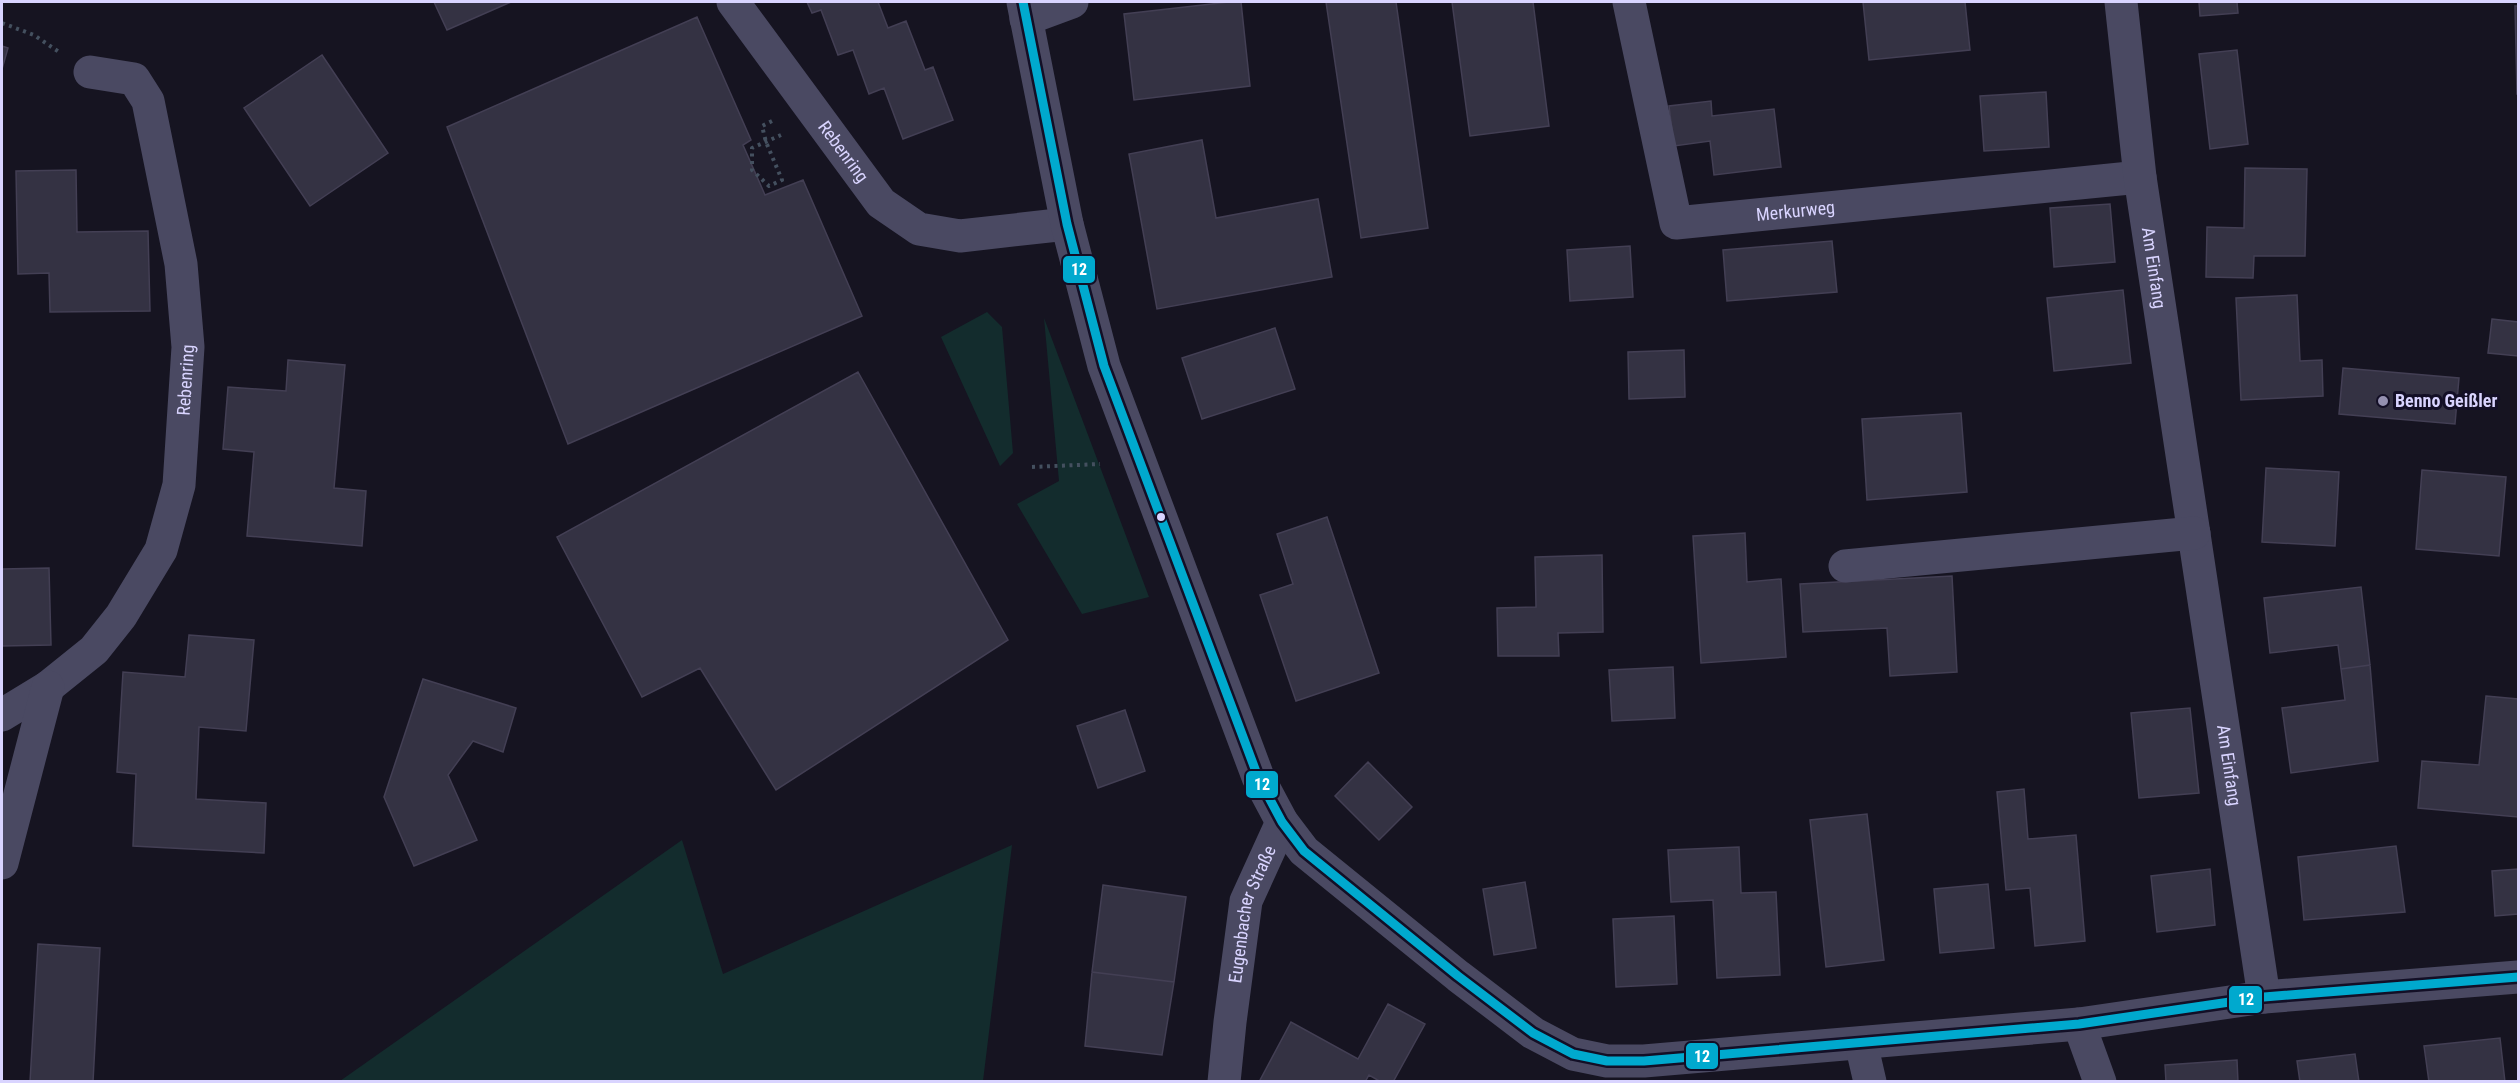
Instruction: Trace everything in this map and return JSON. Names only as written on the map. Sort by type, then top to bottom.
[{"type":"street","name":"Rebenring","points":[[733,2],[881,203],[919,229],[960,236],[1067,224]]},
{"type":"street","points":[[1024,10],[1072,2]]},
{"type":"street","name":"Merkurweg","points":[[1629,2],[1676,223],[2140,177]]},
{"type":"street","name":"Am Einfang","points":[[2121,2],[2140,177],[2264,997]]},
{"type":"street","name":"Eugenbacher Straße","points":[[1024,10],[1067,224],[1104,366],[1258,777],[1282,822],[1246,901],[1224,1082]]},
{"type":"street","name":"Rebenring","points":[[2,715],[48,687],[94,650],[121,616],[161,550],[179,485],[188,347],[180,264],[148,101],[134,78],[90,72]]},
{"type":"street","points":[[1845,566],[2194,533]]},
{"type":"street","points":[[2,863],[48,687]]},
{"type":"street","points":[[1282,822],[1304,851],[1458,976],[1533,1033],[1606,1071],[1644,1061],[2079,1024],[2264,997],[2518,977]]},
{"type":"street","points":[[2079,1024],[2100,1082]]},
{"type":"street","points":[[1861,1042],[1870,1082]]},
{"type":"path","points":[[2,23],[34,35],[90,72]]},
{"type":"path","points":[[752,148],[752,170],[769,186],[782,180],[766,142],[762,126],[807,102]]},
{"type":"path","points":[[1032,467],[1140,462]]},
{"type":"green space","points":[[987,312],[1002,327],[1013,453],[1000,466],[941,337]]},
{"type":"green space","points":[[1044,318],[1149,597],[1082,614],[1017,504],[1059,481]]},
{"type":"green space","points":[[682,840],[723,974],[1012,845],[983,1081],[340,1081]]},
{"type":"building","points":[[434,2],[511,2],[447,30]]},
{"type":"building","points":[[807,2],[878,2],[888,28],[906,21],[925,70],[933,67],[953,120],[903,139],[884,88],[869,94],[853,50],[838,55],[821,10],[812,13]]},
{"type":"building","points":[[1241,2],[1250,86],[1134,100],[1124,14]]},
{"type":"building","points":[[1326,2],[1396,2],[1428,228],[1361,238]]},
{"type":"building","points":[[1452,2],[1533,2],[1549,126],[1470,136]]},
{"type":"building","points":[[1863,2],[1965,2],[1970,50],[1869,60]]},
{"type":"building","points":[[2199,2],[2237,2],[2238,13],[2200,16]]},
{"type":"building","points":[[2515,6],[2518,6],[2518,94],[2517,94]]},
{"type":"building","points":[[697,17],[751,140],[743,145],[765,195],[803,180],[862,316],[568,444],[447,127]]},
{"type":"building","points":[[2,46],[8,48],[2,69]]},
{"type":"building","points":[[2237,50],[2248,144],[2210,149],[2199,54]]},
{"type":"building","points":[[322,55],[388,153],[310,206],[244,108]]},
{"type":"building","points":[[2046,92],[2049,147],[1984,151],[1980,96]]},
{"type":"building","points":[[1711,101],[1712,116],[1774,109],[1781,167],[1714,175],[1710,141],[1674,146],[1669,106]]},
{"type":"building","points":[[1202,140],[1216,218],[1318,199],[1332,277],[1157,309],[1129,154]]},
{"type":"building","points":[[2245,168],[2307,169],[2305,256],[2254,256],[2253,278],[2206,277],[2207,227],[2244,228]]},
{"type":"building","points":[[76,170],[77,232],[148,231],[150,311],[50,312],[49,273],[18,274],[16,171]]},
{"type":"building","points":[[2110,204],[2115,262],[2054,267],[2050,208]]},
{"type":"building","points":[[1832,241],[1837,292],[1727,301],[1723,250]]},
{"type":"building","points":[[1630,246],[1633,297],[1570,301],[1567,250]]},
{"type":"building","points":[[2123,290],[2131,363],[2054,371],[2047,298]]},
{"type":"building","points":[[2297,295],[2300,361],[2322,360],[2323,396],[2241,400],[2236,298]]},
{"type":"building","points":[[2492,319],[2518,322],[2518,356],[2488,353]]},
{"type":"building","points":[[1275,328],[1295,389],[1202,419],[1182,358]]},
{"type":"building","points":[[1684,350],[1685,397],[1629,399],[1628,352]]},
{"type":"building","points":[[288,360],[345,365],[334,488],[366,491],[362,546],[247,536],[254,452],[223,449],[228,387],[286,391]]},
{"type":"building","points":[[2343,368],[2459,378],[2455,424],[2339,414]]},
{"type":"building","points":[[858,372],[1008,640],[776,790],[700,668],[642,697],[557,537]]},
{"type":"building","points":[[1961,413],[1967,492],[1867,500],[1862,419]]},
{"type":"building","points":[[2266,468],[2339,472],[2335,546],[2262,542]]},
{"type":"building","points":[[2422,470],[2506,477],[2499,556],[2416,549]]},
{"type":"building","points":[[1327,517],[1379,673],[1296,701],[1260,595],[1293,584],[1277,534]]},
{"type":"building","points":[[1745,533],[1747,582],[1781,579],[1786,657],[1701,663],[1693,536]]},
{"type":"building","points":[[1602,555],[1603,632],[1558,633],[1559,656],[1498,656],[1497,608],[1536,607],[1535,557]]},
{"type":"building","points":[[49,568],[51,645],[2,646],[2,569]]},
{"type":"building","points":[[1952,576],[1957,672],[1890,676],[1887,628],[1803,632],[1800,584]]},
{"type":"building","points":[[2361,587],[2370,665],[2341,669],[2338,645],[2270,653],[2264,598]]},
{"type":"building","points":[[189,635],[254,640],[246,731],[199,727],[196,799],[266,803],[264,853],[133,846],[136,774],[117,772],[123,672],[185,677]]},
{"type":"building","points":[[2370,665],[2378,761],[2291,773],[2282,708],[2345,700],[2341,669]]},
{"type":"building","points":[[1673,667],[1675,718],[1612,721],[1609,670]]},
{"type":"building","points":[[423,679],[516,708],[503,752],[473,741],[448,775],[477,840],[414,866],[384,797]]},
{"type":"building","points":[[2486,696],[2518,699],[2518,817],[2418,808],[2422,761],[2479,765]]},
{"type":"building","points":[[2190,708],[2199,793],[2139,798],[2131,713]]},
{"type":"building","points":[[1125,710],[1145,771],[1098,788],[1077,726]]},
{"type":"building","points":[[1368,762],[1412,807],[1379,840],[1335,796]]},
{"type":"building","points":[[2024,789],[2028,839],[2076,835],[2085,941],[2035,946],[2030,888],[2006,890],[1997,792]]},
{"type":"building","points":[[1867,814],[1884,960],[1826,967],[1810,820]]},
{"type":"building","points":[[2396,846],[2405,912],[2304,920],[2298,857]]},
{"type":"building","points":[[1739,847],[1741,893],[1776,892],[1780,975],[1717,978],[1713,900],[1671,902],[1668,850]]},
{"type":"building","points":[[2210,869],[2215,925],[2157,932],[2151,876]]},
{"type":"building","points":[[2518,869],[2518,914],[2495,916],[2492,871]]},
{"type":"building","points":[[1525,882],[1536,948],[1494,955],[1483,889]]},
{"type":"building","points":[[1988,884],[1994,948],[1940,953],[1934,889]]},
{"type":"building","points":[[1103,885],[1186,897],[1174,982],[1092,972]]},
{"type":"building","points":[[1674,916],[1677,984],[1616,987],[1613,919]]},
{"type":"building","points":[[38,944],[100,948],[93,1082],[30,1082]]},
{"type":"building","points":[[1092,972],[1174,982],[1162,1055],[1085,1046]]},
{"type":"building","points":[[1388,1004],[1425,1024],[1393,1082],[1381,1082],[1369,1075],[1365,1082],[1259,1082],[1291,1022],[1358,1059]]},
{"type":"building","points":[[2500,1038],[2505,1082],[2429,1082],[2424,1046]]},
{"type":"building","points":[[2355,1054],[2359,1082],[2300,1082],[2297,1061]]},
{"type":"building","points":[[2237,1060],[2238,1082],[2166,1082],[2165,1065]]},
{"type":"transit line","name":"12","points":[[1023,2],[1067,224],[1104,366],[1258,777],[1282,822],[1304,851],[1458,976],[1533,1033],[1573,1054],[1607,1061],[1644,1061],[2079,1024],[2264,997],[2518,977]]},
{"type":"place","name":"Benno Geißler","points":[[2383,401]]}]
